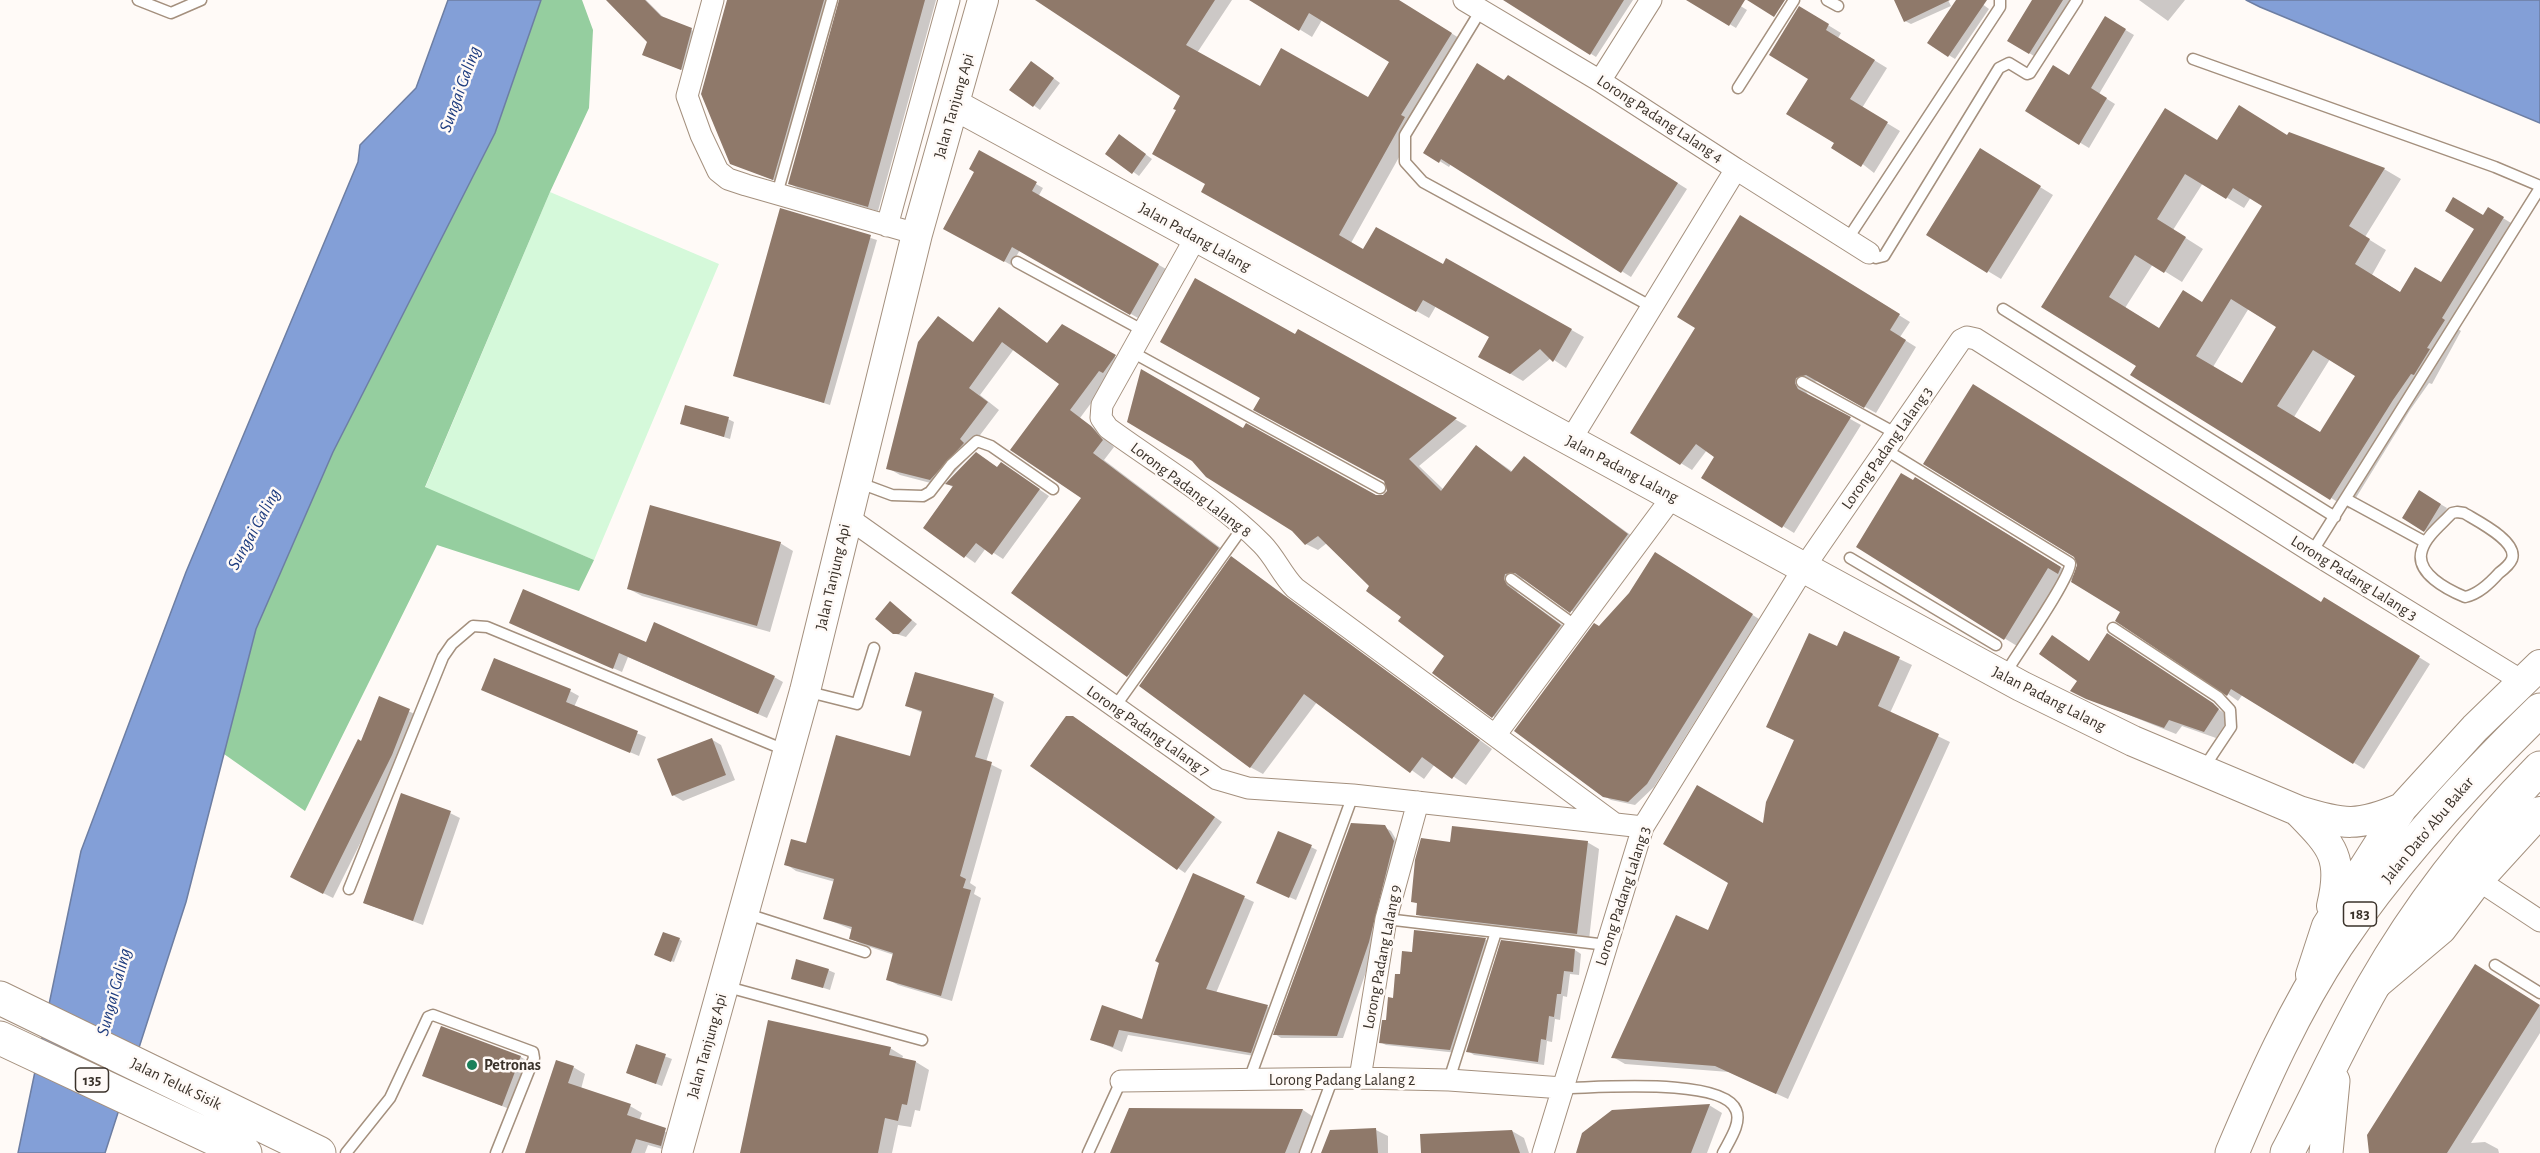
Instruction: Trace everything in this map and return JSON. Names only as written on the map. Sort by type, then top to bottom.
[{"type":"main road","name":"Jalan Dato' Abu Bakar","points":[[2232,1153],[2302,1004],[2337,945],[2420,836],[2460,790],[2540,710]]},
{"type":"main road","points":[[2287,1153],[2372,988],[2450,868],[2494,816],[2540,768]]},
{"type":"main road","name":"Jalan Teluk Sisik","points":[[0,999],[32,1015],[174,1100],[245,1153]]},
{"type":"main road","name":"Jalan Teluk Sisik","points":[[9,1042],[319,1153]]},
{"type":"main road","points":[[2326,1153],[2335,1061]]},
{"type":"main road","points":[[2219,1153],[2250,1112]]},
{"type":"street","points":[[713,0],[687,96],[701,135],[718,171],[728,179],[916,234]]},
{"type":"street","points":[[887,226],[949,0]]},
{"type":"street","name":"Jalan Tanjung Api","points":[[677,1153],[805,691],[916,234],[955,105],[983,0]]},
{"type":"street","points":[[1600,81],[1651,0]]},
{"type":"street","name":"Lorong Padang Lalang 4","points":[[1472,5],[1600,81],[1736,168],[1570,441]]},
{"type":"street","name":"Jalan Padang Lalang","points":[[955,105],[1570,441],[1805,566],[1911,610],[2003,677],[2078,715],[2299,811],[2336,823],[2361,823],[2402,808]]},
{"type":"street","points":[[1736,168],[1869,253]]},
{"type":"street","name":"Lorong Padang Lalang 8","points":[[1196,237],[1102,405],[1101,418],[1108,428],[1243,527],[1264,546],[1282,574],[1295,588],[1496,734],[1615,825]]},
{"type":"street","name":"Lorong Padang Lalang 3","points":[[1543,1153],[1643,827],[1805,566],[1961,340],[1971,337],[2312,552],[2531,673]]},
{"type":"street","points":[[1496,734],[1674,496]]},
{"type":"street","name":"Lorong Padang Lalang 7","points":[[847,517],[1217,779],[1248,788],[1353,795],[1643,827]]},
{"type":"street","points":[[2326,926],[2402,808],[2475,728],[2531,673]]},
{"type":"street","name":"Lorong Padang Lalang 9","points":[[1360,1078],[1386,919],[1418,802]]},
{"type":"street","points":[[2299,811],[2327,840],[2335,855],[2338,881],[2302,1004]]},
{"type":"street","points":[[2372,988],[2440,929],[2478,880],[2540,812]]},
{"type":"street","points":[[2478,880],[2540,921]]},
{"type":"street","name":"Lorong Padang Lalang 2","points":[[1121,1081],[1360,1078],[1449,1080],[1563,1088]]},
{"type":"lane","points":[[138,0],[171,13],[201,0]]},
{"type":"lane","points":[[777,194],[832,0]]},
{"type":"lane","points":[[1738,88],[1794,0]]},
{"type":"lane","points":[[1827,0],[1838,6]]},
{"type":"lane","points":[[1847,240],[2000,7],[2000,0]]},
{"type":"lane","points":[[1869,253],[1876,258],[1884,256],[1999,68],[2009,63],[2027,74],[2030,73],[2077,0]]},
{"type":"lane","points":[[1472,5],[1405,135],[1405,162],[1423,182],[1652,307]]},
{"type":"lane","points":[[2193,59],[2495,167],[2540,187],[2312,552]]},
{"type":"lane","points":[[1017,262],[1144,331]]},
{"type":"lane","points":[[2003,309],[2335,517]]},
{"type":"lane","points":[[1132,352],[1380,488]]},
{"type":"lane","points":[[1802,382],[2070,563],[2071,568],[2003,677]]},
{"type":"lane","points":[[856,482],[892,495],[922,496],[930,492],[951,465],[977,441],[991,446],[1053,489]]},
{"type":"lane","points":[[2346,499],[2425,542]]},
{"type":"lane","points":[[2451,513],[2464,513],[2506,541],[2512,551],[2512,561],[2475,595],[2465,597],[2426,572],[2421,552],[2425,542],[2451,513]]},
{"type":"lane","points":[[1114,708],[1243,527]]},
{"type":"lane","points":[[1850,558],[1911,610],[1996,645]]},
{"type":"lane","points":[[1511,579],[1576,626]]},
{"type":"lane","points":[[349,889],[443,657],[452,644],[473,626],[487,627],[788,752]]},
{"type":"lane","points":[[2113,628],[2218,697],[2230,710],[2231,727],[2203,769]]},
{"type":"lane","points":[[805,691],[857,704],[874,648]]},
{"type":"lane","points":[[1249,1080],[1353,795]]},
{"type":"lane","points":[[744,913],[865,952]]},
{"type":"lane","points":[[1386,919],[1607,945]]},
{"type":"lane","points":[[1449,1080],[1496,932]]},
{"type":"lane","points":[[2495,966],[2540,993]]},
{"type":"lane","points":[[724,986],[922,1040]]},
{"type":"lane","points":[[346,1153],[390,1098],[428,1017],[433,1015],[532,1052],[534,1058],[496,1153]]},
{"type":"lane","points":[[1305,1153],[1332,1080]]},
{"type":"lane","points":[[1088,1153],[1121,1081]]},
{"type":"lane","points":[[1563,1088],[1690,1088],[1718,1094],[1730,1101],[1737,1111],[1738,1122],[1723,1153]]},
{"type":"green space","points":[[541,0],[582,0],[593,30],[589,108],[550,192],[425,487],[594,560],[579,591],[437,545],[305,811],[224,754],[256,629],[333,452],[495,133]]},
{"type":"green space","points":[[550,192],[719,264],[594,560],[425,488]]},
{"type":"water","name":"Sungai Galing","points":[[448,0],[541,0],[495,133],[333,452],[256,629],[186,902],[105,1153],[18,1153],[81,851],[186,572],[358,162],[360,145],[416,88]]},
{"type":"water","points":[[2246,0],[2540,0],[2540,123],[2260,7]]},
{"type":"building","points":[[606,0],[645,0],[661,16],[692,28],[681,70],[642,55],[647,42]]},
{"type":"building","points":[[727,0],[824,0],[773,180],[730,164],[701,94]]},
{"type":"building","points":[[839,0],[925,0],[868,207],[788,184]]},
{"type":"building","points":[[1035,0],[1215,0],[1186,45],[1260,86],[1281,48],[1368,97],[1389,62],[1309,13],[1299,31],[1249,0],[1399,0],[1452,33],[1401,115],[1405,117],[1339,235],[1363,249],[1376,227],[1443,264],[1446,258],[1572,329],[1553,362],[1540,349],[1510,374],[1478,357],[1489,337],[1423,300],[1416,312],[1201,192],[1205,184],[1152,154],[1176,110],[1173,109],[1180,96]]},
{"type":"building","points":[[1503,0],[1624,0],[1590,55]]},
{"type":"building","points":[[1686,0],[1745,0],[1729,26]]},
{"type":"building","points":[[1747,0],[1785,0],[1774,17]]},
{"type":"building","points":[[1894,0],[1950,0],[1904,22]]},
{"type":"building","points":[[1956,0],[1987,0],[1948,57],[1927,43]]},
{"type":"building","points":[[2032,0],[2063,0],[2029,54],[2007,41]]},
{"type":"building","points":[[1799,6],[1829,24],[1826,30],[1875,60],[1850,99],[1888,122],[1861,167],[1831,148],[1834,143],[1786,114],[1808,79],[1769,55]]},
{"type":"building","points":[[2105,16],[2126,29],[2091,88],[2107,98],[2079,145],[2025,111],[2053,65],[2069,75]]},
{"type":"building","points":[[1031,61],[1054,78],[1033,107],[1009,90]]},
{"type":"building","points":[[1477,63],[1504,80],[1508,75],[1678,183],[1621,273],[1441,159],[1439,163],[1423,153]]},
{"type":"building","points":[[2239,105],[2287,135],[2289,132],[2385,168],[2349,226],[2370,239],[2355,264],[2400,292],[2415,267],[2441,282],[2474,229],[2445,211],[2453,197],[2483,215],[2488,207],[2504,217],[2442,318],[2445,320],[2427,348],[2430,349],[2414,375],[2411,374],[2393,400],[2330,500],[2130,375],[2136,366],[2041,307],[2165,108],[2217,140]],"holes":[[[2185,174],[2226,199],[2233,188],[2262,206],[2202,302],[2183,290],[2159,328],[2109,297],[2135,255],[2164,273],[2186,237],[2157,219]],[[2231,299],[2276,327],[2242,383],[2196,356]],[[2313,350],[2355,376],[2320,432],[2277,406]]]},
{"type":"building","points":[[1119,134],[1146,154],[1132,174],[1105,154]]},
{"type":"building","points":[[1980,148],[2041,186],[1987,273],[1926,235]]},
{"type":"building","points":[[979,150],[1037,182],[1032,191],[1159,264],[1130,315],[1012,247],[1004,262],[943,229],[974,172],[969,169]]},
{"type":"building","points":[[780,208],[871,235],[824,403],[733,376]]},
{"type":"building","points":[[1740,215],[1900,314],[1890,330],[1906,340],[1864,408],[1806,375],[1796,378],[1795,383],[1798,389],[1851,417],[1782,528],[1701,478],[1714,457],[1696,444],[1680,465],[1630,433],[1695,328],[1677,317]]},
{"type":"building","points":[[1195,278],[1295,334],[1298,329],[1457,418],[1409,459],[1441,491],[1476,445],[1511,472],[1524,456],[1628,534],[1570,613],[1515,573],[1505,574],[1504,579],[1507,585],[1561,625],[1492,718],[1432,673],[1444,656],[1398,621],[1401,617],[1366,591],[1369,586],[1318,536],[1305,545],[1292,531],[1206,477],[1192,461],[1127,422],[1141,369],[1243,428],[1246,423],[1376,495],[1383,495],[1387,491],[1384,481],[1253,410],[1260,398],[1160,342]]},
{"type":"building","points":[[999,307],[1047,343],[1062,324],[1116,355],[1103,373],[1099,371],[1070,410],[1091,426],[1103,440],[1093,453],[1219,548],[1127,677],[1011,593],[1081,498],[1010,450],[1059,384],[1002,342],[969,388],[988,402],[960,439],[964,443],[930,480],[886,469],[918,342],[938,316],[973,342]]},
{"type":"building","points":[[1973,384],[2321,602],[2324,597],[2420,656],[2353,764],[2231,689],[2227,696],[2115,621],[2120,612],[2071,582],[2077,565],[2074,557],[1923,464]]},
{"type":"building","points":[[685,405],[729,417],[724,437],[680,424]]},
{"type":"building","points":[[976,452],[997,467],[1001,462],[1040,489],[992,555],[976,543],[964,558],[923,528],[953,486],[945,484]]},
{"type":"building","points":[[1901,473],[1913,480],[1915,477],[2061,567],[2058,574],[2048,568],[2004,640],[1856,547]]},
{"type":"building","points":[[2419,490],[2441,504],[2424,532],[2402,518]]},
{"type":"building","points":[[650,505],[781,542],[757,626],[627,589]]},
{"type":"building","points":[[1655,552],[1753,614],[1647,784],[1628,802],[1603,797],[1514,731],[1594,623],[1599,626],[1629,593]]},
{"type":"building","points":[[1231,556],[1480,740],[1452,779],[1422,757],[1410,773],[1304,694],[1250,768],[1139,686]]},
{"type":"building","points":[[523,589],[646,642],[654,622],[775,676],[758,714],[619,653],[613,669],[509,623]]},
{"type":"building","points":[[890,601],[912,620],[899,634],[893,634],[875,619]]},
{"type":"building","points":[[1844,631],[1900,657],[1878,706],[1939,734],[1776,1094],[1715,1066],[1611,1058],[1676,915],[1708,930],[1728,883],[1663,844],[1697,785],[1763,823],[1766,802],[1794,740],[1766,727],[1809,633],[1837,646]]},
{"type":"building","points":[[2107,633],[2219,709],[2204,732],[2169,720],[2164,728],[2086,699],[2070,691],[2077,681],[2039,654],[2052,635],[2089,661]]},
{"type":"building","points":[[494,658],[571,689],[566,702],[638,731],[630,753],[481,690]]},
{"type":"building","points":[[915,672],[994,694],[975,757],[992,762],[960,876],[966,879],[963,888],[971,890],[941,996],[886,980],[893,953],[849,939],[852,927],[823,919],[834,879],[784,865],[791,839],[806,843],[836,735],[910,756],[922,711],[905,706]]},
{"type":"building","points":[[379,696],[410,709],[392,755],[323,894],[290,877],[358,739],[361,741]]},
{"type":"building","points":[[1066,716],[1073,716],[1215,817],[1177,870],[1030,766]]},
{"type":"building","points":[[712,738],[726,775],[672,796],[657,759]]},
{"type":"building","points":[[401,793],[451,811],[413,921],[363,903]]},
{"type":"building","points":[[1351,823],[1385,825],[1394,841],[1369,942],[1337,1036],[1273,1035]]},
{"type":"building","points":[[1452,826],[1588,841],[1577,934],[1416,915],[1417,903],[1411,902],[1415,860],[1421,838],[1450,842]]},
{"type":"building","points":[[1278,831],[1312,845],[1289,898],[1256,883]]},
{"type":"building","points":[[1193,873],[1245,896],[1206,989],[1268,1005],[1251,1053],[1119,1030],[1113,1047],[1090,1040],[1102,1005],[1142,1019],[1159,963],[1155,961]]},
{"type":"building","points":[[1414,930],[1486,938],[1450,1050],[1379,1043],[1382,1020],[1386,1020],[1388,997],[1393,998],[1395,974],[1400,974],[1402,951],[1412,952]]},
{"type":"building","points":[[663,932],[680,938],[671,962],[654,955]]},
{"type":"building","points":[[1501,940],[1575,949],[1573,972],[1564,971],[1561,994],[1557,994],[1554,1017],[1549,1016],[1546,1040],[1541,1039],[1538,1062],[1466,1052]]},
{"type":"building","points":[[796,959],[829,969],[823,988],[791,979]]},
{"type":"building","points":[[2475,964],[2540,1005],[2447,1153],[2369,1153],[2367,1135]]},
{"type":"building","points":[[768,1020],[891,1047],[889,1055],[916,1061],[907,1105],[902,1104],[898,1121],[885,1118],[878,1153],[740,1153]]},
{"type":"building","name":"Petronas","points":[[441,1026],[521,1056],[502,1106],[422,1076]]},
{"type":"building","points":[[636,1044],[666,1054],[656,1084],[626,1073]]},
{"type":"building","points":[[556,1060],[574,1066],[568,1083],[631,1104],[627,1115],[666,1128],[661,1146],[636,1139],[631,1153],[525,1153]]},
{"type":"building","points":[[1710,1104],[1691,1153],[1576,1153],[1582,1133],[1612,1110]]},
{"type":"building","points":[[1129,1108],[1303,1109],[1285,1153],[1110,1153]]},
{"type":"building","points":[[1376,1128],[1378,1153],[1321,1153],[1330,1130]]},
{"type":"building","points":[[1512,1130],[1520,1153],[1421,1153],[1420,1134]]},
{"type":"place","name":"Petronas","points":[[472,1065]]}]
